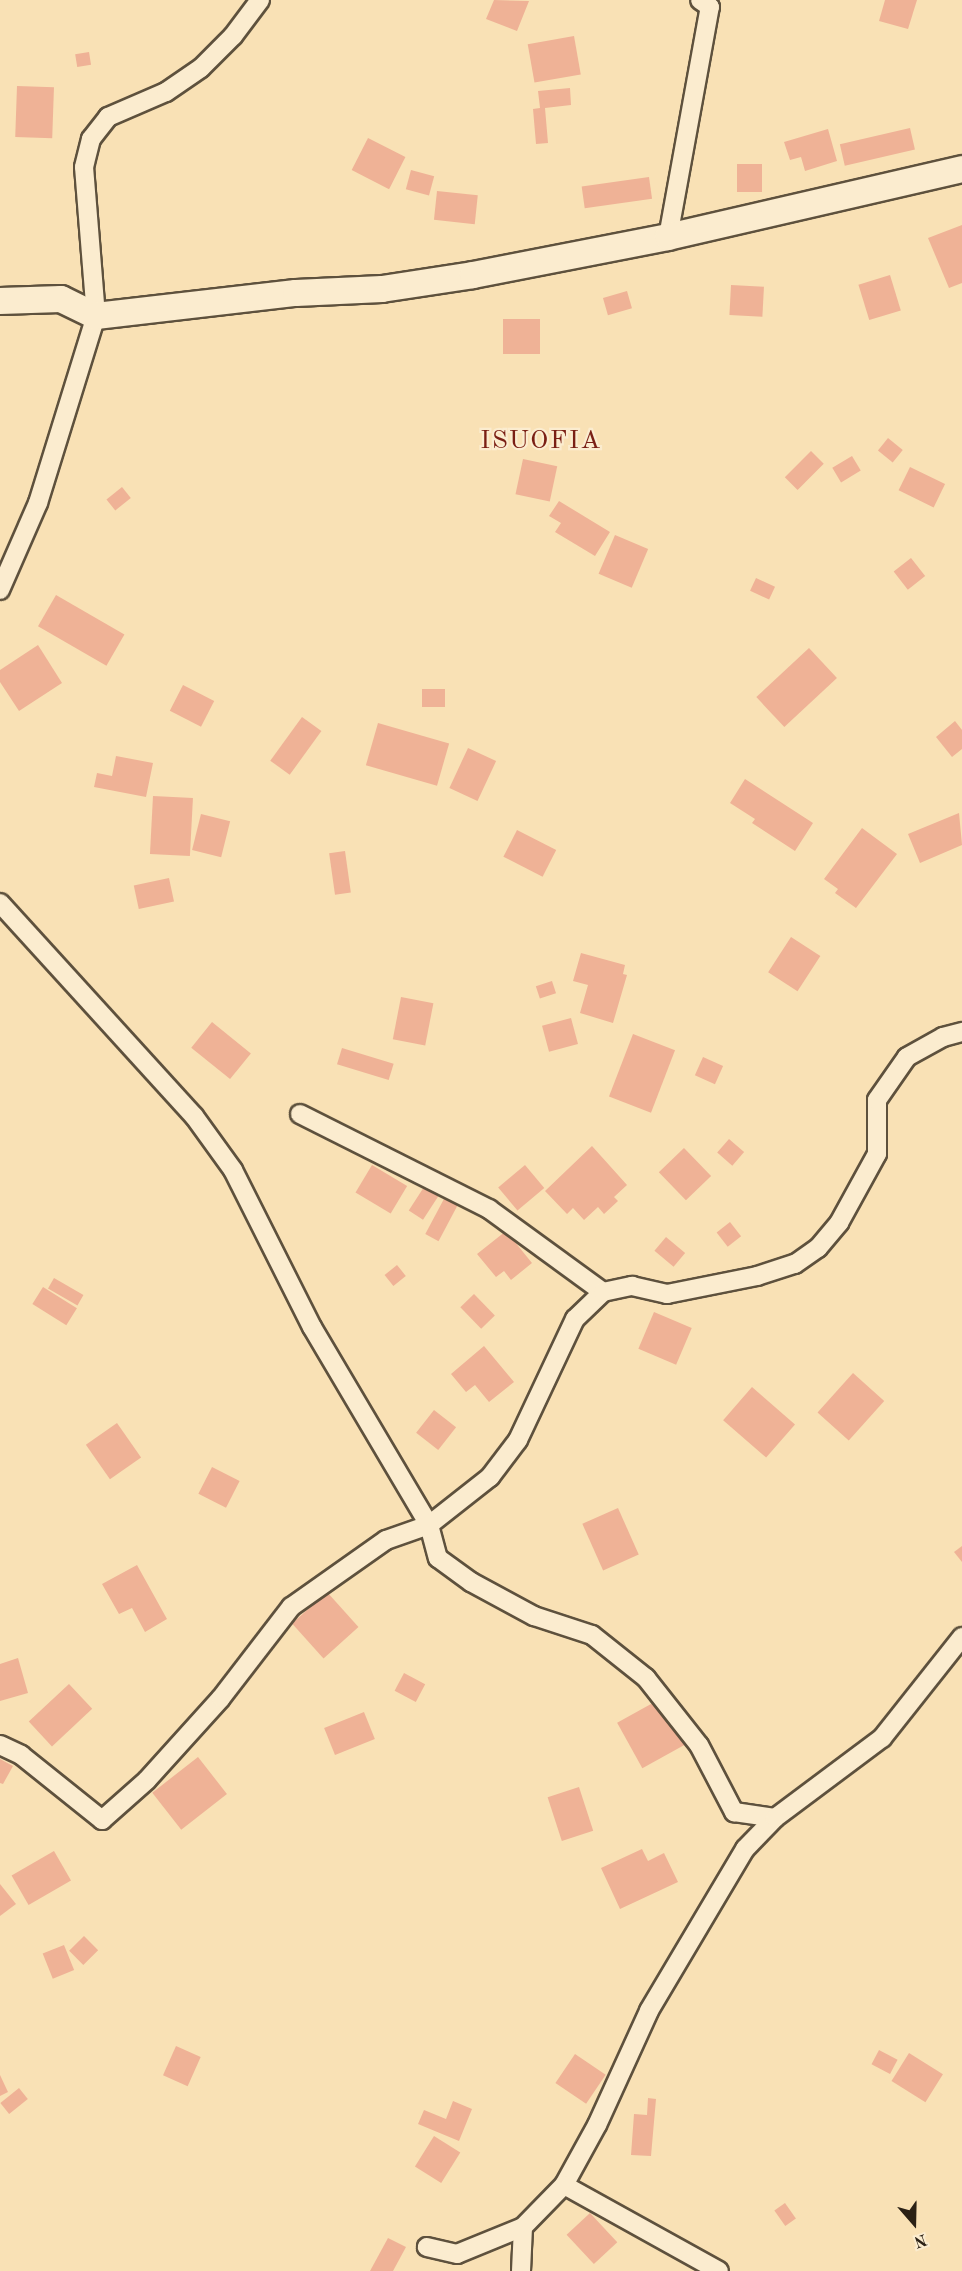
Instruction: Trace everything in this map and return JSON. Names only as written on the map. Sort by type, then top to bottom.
[{"type":"main road","points":[[0,301],[60,299],[96,316],[296,293],[382,289],[473,276],[668,237],[962,169]]},
{"type":"street","points":[[0,590],[39,503],[96,316],[84,167],[91,139],[108,117],[166,92],[201,68],[233,36],[260,0]]},
{"type":"street","points":[[668,237],[710,7],[700,0]]},
{"type":"street","points":[[0,903],[194,1116],[233,1170],[312,1327],[429,1525],[438,1558],[471,1582],[534,1616],[591,1635],[646,1678],[699,1744],[734,1812],[775,1818]]},
{"type":"street","points":[[0,1745],[21,1755],[102,1820],[147,1780],[221,1698],[291,1607],[386,1540],[429,1525],[490,1477],[518,1440],[575,1319],[603,1292],[632,1286],[667,1294],[757,1276],[795,1264],[818,1248],[838,1223],[877,1154],[877,1100],[907,1057],[943,1037],[962,1032]]},
{"type":"street","points":[[300,1114],[388,1155],[489,1209],[603,1292]]},
{"type":"street","points":[[427,2247],[457,2254],[523,2226],[564,2185],[597,2125],[655,2001],[745,1850],[775,1818],[882,1738],[962,1638]]},
{"type":"street","points":[[564,2185],[719,2271]]},
{"type":"street","points":[[520,2271],[523,2226]]},
{"type":"building","points":[[494,0],[529,1],[517,31],[486,19]]},
{"type":"building","points":[[885,0],[917,0],[908,29],[879,21]]},
{"type":"building","points":[[574,36],[581,74],[534,83],[528,44]]},
{"type":"building","points":[[89,52],[91,65],[77,67],[75,54]]},
{"type":"building","points":[[17,86],[54,87],[52,138],[15,137]]},
{"type":"building","points":[[570,88],[571,105],[545,108],[548,143],[536,144],[533,109],[540,108],[538,91]]},
{"type":"building","points":[[910,128],[915,149],[845,166],[840,144]]},
{"type":"building","points":[[828,129],[837,161],[805,171],[801,157],[790,160],[784,142]]},
{"type":"building","points":[[368,138],[405,157],[389,189],[352,170]]},
{"type":"building","points":[[737,164],[762,164],[762,192],[737,192]]},
{"type":"building","points":[[411,170],[434,176],[429,196],[406,189]]},
{"type":"building","points":[[649,177],[652,199],[585,208],[582,186]]},
{"type":"building","points":[[437,191],[478,195],[475,224],[434,220]]},
{"type":"building","points":[[962,225],[962,283],[949,288],[928,238]]},
{"type":"building","points":[[890,275],[901,310],[869,320],[858,285]]},
{"type":"building","points":[[731,285],[764,287],[762,317],[729,315]]},
{"type":"building","points":[[627,291],[632,308],[608,315],[603,298]]},
{"type":"building","points":[[503,319],[540,319],[540,354],[503,354]]},
{"type":"building","points":[[888,438],[903,450],[893,462],[878,450]]},
{"type":"building","points":[[811,451],[824,464],[798,490],[785,477]]},
{"type":"building","points":[[852,456],[861,471],[841,482],[832,468]]},
{"type":"building","points":[[523,459],[557,466],[550,501],[516,494]]},
{"type":"building","points":[[910,467],[945,484],[934,507],[899,490]]},
{"type":"building","points":[[122,487],[131,498],[115,510],[106,500]]},
{"type":"building","points":[[559,501],[610,532],[595,556],[555,532],[561,523],[549,516]]},
{"type":"building","points":[[615,535],[648,549],[632,588],[599,574]]},
{"type":"building","points":[[911,558],[925,576],[908,590],[894,572]]},
{"type":"building","points":[[756,578],[775,587],[769,600],[750,591]]},
{"type":"building","points":[[56,595],[124,634],[106,666],[38,626]]},
{"type":"building","points":[[38,645],[62,683],[19,711],[0,682],[0,670]]},
{"type":"building","points":[[809,648],[837,678],[784,727],[756,697]]},
{"type":"building","points":[[183,685],[214,701],[201,727],[170,711]]},
{"type":"building","points":[[422,689],[445,689],[445,707],[422,707]]},
{"type":"building","points":[[302,717],[321,731],[290,775],[270,761]]},
{"type":"building","points":[[955,721],[962,730],[962,749],[952,757],[936,737]]},
{"type":"building","points":[[378,723],[449,743],[437,786],[366,765]]},
{"type":"building","points":[[468,748],[496,761],[478,801],[449,788]]},
{"type":"building","points":[[116,756],[153,763],[146,797],[94,787],[97,773],[112,776]]},
{"type":"building","points":[[745,779],[813,823],[795,851],[752,823],[755,819],[730,803]]},
{"type":"building","points":[[153,796],[193,798],[190,856],[150,854]]},
{"type":"building","points":[[959,813],[962,845],[920,863],[908,834]]},
{"type":"building","points":[[201,814],[230,821],[221,857],[192,850]]},
{"type":"building","points":[[862,828],[897,854],[856,908],[835,893],[838,889],[824,879]]},
{"type":"building","points":[[517,830],[556,850],[543,877],[503,857]]},
{"type":"building","points":[[345,851],[351,893],[335,895],[329,853]]},
{"type":"building","points":[[169,878],[174,901],[139,909],[134,885]]},
{"type":"building","points":[[791,937],[820,956],[797,991],[768,972]]},
{"type":"building","points":[[581,953],[625,965],[623,974],[627,975],[613,1023],[580,1013],[588,985],[573,981]]},
{"type":"building","points":[[552,981],[556,993],[540,999],[536,986]]},
{"type":"building","points":[[401,997],[433,1003],[425,1046],[393,1039]]},
{"type":"building","points":[[571,1018],[578,1044],[549,1052],[542,1026]]},
{"type":"building","points":[[212,1022],[251,1053],[230,1079],[191,1048]]},
{"type":"building","points":[[633,1034],[675,1050],[651,1113],[609,1097]]},
{"type":"building","points":[[342,1048],[394,1064],[389,1080],[337,1064]]},
{"type":"building","points":[[703,1057],[723,1066],[715,1084],[695,1075]]},
{"type":"building","points":[[729,1139],[744,1152],[732,1166],[717,1153]]},
{"type":"building","points":[[592,1146],[627,1185],[614,1197],[618,1201],[604,1214],[598,1207],[584,1220],[573,1208],[567,1214],[545,1191]]},
{"type":"building","points":[[684,1148],[711,1176],[686,1200],[659,1172]]},
{"type":"building","points":[[372,1165],[407,1186],[391,1214],[356,1192]]},
{"type":"building","points":[[525,1165],[544,1188],[517,1210],[498,1187]]},
{"type":"building","points":[[424,1187],[438,1196],[423,1220],[409,1210]]},
{"type":"building","points":[[445,1197],[458,1204],[439,1241],[425,1234]]},
{"type":"building","points":[[730,1222],[741,1236],[728,1247],[717,1232]]},
{"type":"building","points":[[506,1231],[532,1263],[511,1280],[504,1271],[496,1277],[477,1254]]},
{"type":"building","points":[[666,1237],[685,1253],[674,1267],[654,1251]]},
{"type":"building","points":[[397,1265],[406,1276],[393,1286],[385,1275]]},
{"type":"building","points":[[54,1278],[83,1295],[77,1305],[48,1288]]},
{"type":"building","points":[[43,1287],[77,1308],[66,1325],[32,1304]]},
{"type":"building","points":[[474,1294],[495,1316],[481,1329],[460,1307]]},
{"type":"building","points":[[654,1312],[692,1328],[676,1365],[638,1349]]},
{"type":"building","points":[[484,1346],[514,1382],[489,1402],[475,1385],[466,1392],[451,1374]]},
{"type":"building","points":[[853,1373],[884,1401],[849,1440],[818,1412]]},
{"type":"building","points":[[752,1387],[795,1424],[766,1458],[723,1420]]},
{"type":"building","points":[[434,1410],[456,1427],[438,1450],[416,1433]]},
{"type":"building","points":[[117,1423],[141,1457],[110,1479],[86,1445]]},
{"type":"building","points":[[212,1467],[240,1481],[226,1508],[198,1494]]},
{"type":"building","points":[[618,1508],[639,1555],[603,1570],[582,1524]]},
{"type":"building","points":[[962,1546],[962,1562],[954,1552]]},
{"type":"building","points":[[137,1565],[167,1619],[145,1632],[132,1608],[119,1614],[102,1584]]},
{"type":"building","points":[[327,1592],[358,1627],[324,1658],[292,1623]]},
{"type":"building","points":[[18,1658],[28,1693],[0,1701],[0,1664]]},
{"type":"building","points":[[404,1673],[425,1684],[416,1702],[395,1691]]},
{"type":"building","points":[[69,1684],[92,1709],[52,1746],[29,1722]]},
{"type":"building","points":[[660,1699],[685,1744],[642,1768],[617,1723]]},
{"type":"building","points":[[364,1712],[375,1739],[335,1755],[324,1728]]},
{"type":"building","points":[[198,1757],[227,1794],[181,1830],[152,1793]]},
{"type":"building","points":[[0,1759],[13,1766],[3,1784],[0,1783]]},
{"type":"building","points":[[579,1787],[593,1831],[562,1841],[548,1797]]},
{"type":"building","points":[[642,1849],[648,1861],[664,1853],[678,1882],[620,1909],[601,1868]]},
{"type":"building","points":[[54,1851],[71,1880],[29,1905],[12,1876]]},
{"type":"building","points":[[0,1884],[16,1904],[0,1916]]},
{"type":"building","points":[[84,1936],[98,1950],[83,1965],[69,1951]]},
{"type":"building","points":[[64,1945],[74,1970],[53,1979],[43,1954]]},
{"type":"building","points":[[176,2046],[201,2057],[188,2086],[163,2075]]},
{"type":"building","points":[[879,2050],[898,2060],[890,2074],[871,2064]]},
{"type":"building","points":[[909,2053],[943,2074],[925,2102],[892,2081]]},
{"type":"building","points":[[575,2054],[606,2075],[586,2104],[555,2083]]},
{"type":"building","points":[[0,2075],[8,2092],[0,2096]]},
{"type":"building","points":[[19,2088],[28,2099],[9,2114],[0,2103]]},
{"type":"building","points":[[648,2098],[656,2099],[651,2156],[631,2155],[634,2114],[647,2115]]},
{"type":"building","points":[[453,2101],[472,2109],[459,2141],[418,2124],[424,2110],[446,2119]]},
{"type":"building","points":[[434,2136],[460,2152],[441,2183],[415,2167]]},
{"type":"building","points":[[785,2203],[796,2219],[785,2226],[774,2210]]},
{"type":"building","points":[[590,2213],[617,2242],[594,2264],[567,2235]]},
{"type":"building","points":[[388,2238],[406,2247],[393,2271],[370,2271]]},
{"type":"district","name":"ISUOFIA","points":[[541,442]]}]
